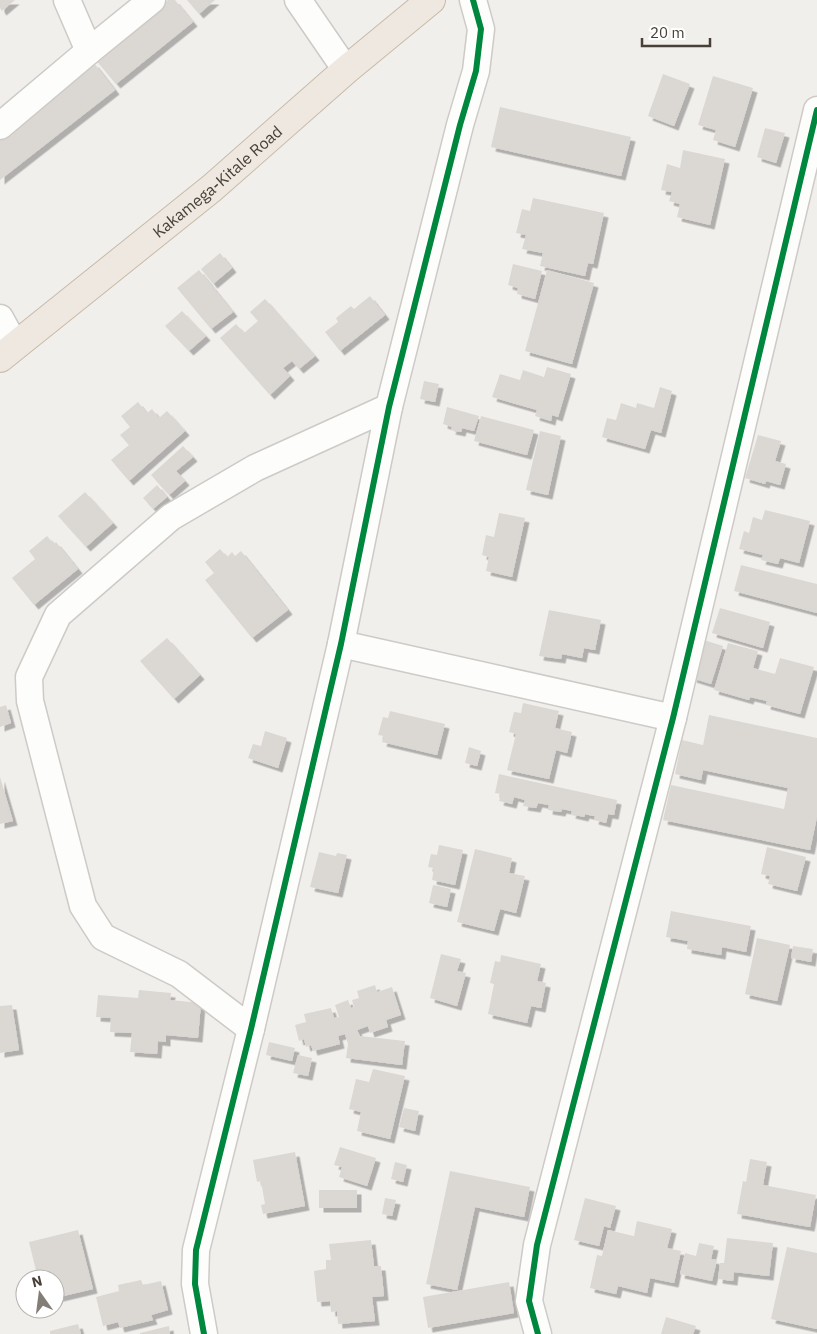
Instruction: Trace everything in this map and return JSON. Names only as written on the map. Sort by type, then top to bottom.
[{"type":"highway","name":"Kakamega-Kitale Road","points":[[8,351],[212,188],[346,70],[431,0]]},
{"type":"street","points":[[67,0],[89,51]]},
{"type":"street","points":[[0,126],[152,0]]},
{"type":"street","points":[[298,0],[346,70]]},
{"type":"street","points":[[204,1334],[195,1284],[196,1250],[341,644],[389,407],[460,125],[476,71],[480,29],[473,0]]},
{"type":"street","points":[[538,1334],[529,1301],[537,1245],[672,718],[817,110]]},
{"type":"street","points":[[0,318],[8,351]]},
{"type":"street","points":[[250,1029],[179,974],[104,936],[83,906],[30,702],[29,677],[58,615],[171,517],[255,468],[389,407]]},
{"type":"street","points":[[341,644],[672,718]]},
{"type":"building","points":[[0,0],[15,0],[2,11]]},
{"type":"building","points":[[168,0],[175,0],[193,22],[116,84],[95,59]]},
{"type":"building","points":[[187,0],[215,0],[199,14]]},
{"type":"building","points":[[94,63],[115,90],[0,180],[0,137]]},
{"type":"building","points":[[663,74],[690,84],[674,126],[648,116]]},
{"type":"building","points":[[713,76],[753,88],[735,147],[713,140],[716,130],[698,125]]},
{"type":"building","points":[[500,107],[631,137],[621,176],[491,147]]},
{"type":"building","points":[[765,128],[785,133],[776,163],[757,157]]},
{"type":"building","points":[[683,150],[725,159],[710,225],[677,217],[680,204],[669,201],[672,192],[661,190],[667,164],[680,168]]},
{"type":"building","points":[[533,198],[604,213],[593,264],[588,263],[585,276],[540,266],[543,253],[522,249],[526,235],[516,233],[522,209],[530,211]]},
{"type":"building","points":[[220,253],[232,268],[213,284],[201,269]]},
{"type":"building","points":[[513,264],[542,271],[535,299],[517,294],[518,288],[508,285]]},
{"type":"building","points":[[199,270],[233,312],[211,329],[177,288]]},
{"type":"building","points":[[547,270],[594,283],[572,364],[525,351]]},
{"type":"building","points":[[370,296],[385,315],[340,351],[325,332],[338,322],[336,318],[351,306],[354,309]]},
{"type":"building","points":[[265,299],[315,356],[299,369],[292,361],[283,368],[290,376],[270,395],[220,338],[236,324],[244,333],[258,321],[250,312]]},
{"type":"building","points":[[182,311],[206,336],[189,351],[165,326]]},
{"type":"building","points":[[547,367],[571,374],[558,417],[552,415],[551,421],[535,416],[537,410],[492,397],[500,374],[520,380],[523,370],[544,377]]},
{"type":"building","points":[[424,381],[439,384],[435,402],[420,399]]},
{"type":"building","points":[[660,387],[672,391],[661,433],[651,430],[645,449],[602,437],[607,418],[616,420],[621,403],[636,408],[637,403],[654,408]]},
{"type":"building","points":[[138,402],[147,413],[152,409],[159,418],[167,411],[185,431],[129,481],[111,460],[129,445],[120,435],[130,427],[121,416]]},
{"type":"building","points":[[447,407],[479,416],[474,431],[462,428],[461,432],[451,430],[452,427],[443,424]]},
{"type":"building","points":[[481,416],[534,430],[527,455],[474,441]]},
{"type":"building","points":[[540,431],[561,436],[548,495],[526,490]]},
{"type":"building","points":[[758,435],[781,441],[775,461],[786,464],[780,485],[766,481],[765,484],[745,478]]},
{"type":"building","points":[[183,446],[193,457],[176,471],[185,481],[169,495],[151,475]]},
{"type":"building","points":[[157,485],[167,497],[153,509],[143,498]]},
{"type":"building","points":[[85,492],[113,523],[86,547],[58,516]]},
{"type":"building","points":[[765,510],[810,521],[799,563],[780,558],[778,564],[761,560],[763,555],[739,549],[744,531],[749,533],[753,517],[762,520]]},
{"type":"building","points":[[499,513],[525,518],[512,577],[486,571],[489,557],[482,555],[486,535],[494,537]]},
{"type":"building","points":[[47,536],[54,544],[56,542],[78,569],[34,605],[12,578],[35,559],[29,551]]},
{"type":"building","points":[[220,549],[227,557],[232,552],[235,556],[241,551],[288,610],[252,638],[205,580],[214,573],[205,562]]},
{"type":"building","points":[[741,565],[817,584],[817,613],[734,591]]},
{"type":"building","points":[[720,608],[770,622],[763,648],[712,633]]},
{"type":"building","points":[[549,610],[601,620],[595,650],[584,648],[582,658],[562,654],[561,659],[539,656]]},
{"type":"building","points":[[167,638],[200,675],[174,699],[140,661]]},
{"type":"building","points":[[704,640],[723,646],[711,684],[692,678]]},
{"type":"building","points":[[728,643],[758,651],[753,668],[775,674],[780,658],[814,667],[800,714],[766,705],[767,701],[750,697],[749,700],[714,690]]},
{"type":"building","points":[[523,703],[559,711],[555,728],[572,732],[567,753],[556,750],[549,779],[507,770],[516,734],[509,732],[514,712],[521,713]]},
{"type":"building","points":[[6,705],[11,723],[0,727],[0,707]]},
{"type":"building","points":[[390,711],[445,724],[437,755],[382,742],[384,736],[378,735],[383,717],[388,718]]},
{"type":"building","points":[[709,715],[817,738],[817,817],[810,850],[663,820],[671,785],[784,809],[788,788],[703,770],[701,780],[675,774],[682,740],[703,745]]},
{"type":"building","points":[[265,731],[287,738],[278,768],[248,758],[253,744],[261,746]]},
{"type":"building","points":[[469,747],[481,751],[477,766],[465,763]]},
{"type":"building","points":[[499,774],[617,800],[614,815],[608,814],[606,823],[594,820],[595,816],[585,814],[584,817],[571,814],[572,811],[562,809],[561,812],[548,810],[549,805],[538,803],[536,808],[523,806],[525,800],[514,797],[512,804],[499,801],[501,794],[495,793]]},
{"type":"building","points":[[0,777],[13,821],[0,824]]},
{"type":"building","points":[[439,845],[463,850],[455,885],[432,880],[434,868],[428,867],[431,854],[437,855]]},
{"type":"building","points":[[767,847],[806,857],[797,891],[768,884],[770,876],[761,874]]},
{"type":"building","points":[[475,849],[512,858],[509,873],[525,876],[516,913],[500,909],[494,931],[457,922]]},
{"type":"building","points":[[319,852],[336,856],[337,853],[347,855],[338,893],[310,887]]},
{"type":"building","points":[[433,885],[451,889],[447,907],[429,903]]},
{"type":"building","points":[[671,911],[751,926],[746,952],[722,947],[721,955],[687,949],[688,941],[666,937]]},
{"type":"building","points":[[757,938],[790,945],[777,1001],[745,994]]},
{"type":"building","points":[[793,946],[813,949],[811,962],[791,958]]},
{"type":"building","points":[[441,954],[461,959],[457,971],[466,973],[457,1006],[430,998]]},
{"type":"building","points":[[501,955],[541,964],[537,981],[546,983],[541,1008],[531,1006],[527,1023],[488,1014],[494,984],[490,983],[495,961],[500,962]]},
{"type":"building","points":[[375,985],[377,992],[392,987],[401,1015],[386,1020],[388,1027],[370,1033],[368,1026],[357,1030],[360,1036],[405,1041],[402,1065],[346,1058],[348,1044],[345,1034],[338,1036],[340,1044],[313,1051],[311,1045],[306,1047],[304,1039],[299,1041],[295,1025],[306,1022],[304,1014],[331,1008],[334,1018],[339,1017],[335,1005],[348,1000],[351,1008],[354,1007],[352,1000],[359,998],[357,991]]},
{"type":"building","points":[[139,990],[171,993],[170,1000],[201,1003],[198,1038],[166,1035],[166,1042],[158,1041],[157,1054],[130,1052],[132,1033],[110,1032],[111,1018],[96,1017],[98,995],[138,998]]},
{"type":"building","points":[[12,1005],[19,1050],[0,1053],[0,1006]]},
{"type":"building","points":[[269,1042],[295,1048],[292,1061],[266,1055]]},
{"type":"building","points":[[298,1055],[312,1058],[308,1076],[293,1073]]},
{"type":"building","points":[[373,1069],[405,1076],[390,1139],[357,1131],[361,1112],[349,1109],[356,1079],[369,1082]]},
{"type":"building","points":[[404,1108],[419,1111],[415,1131],[399,1127]]},
{"type":"building","points":[[340,1147],[376,1158],[367,1186],[339,1177],[342,1167],[334,1165]]},
{"type":"building","points":[[295,1152],[305,1206],[263,1214],[261,1205],[265,1204],[261,1181],[257,1182],[253,1160]]},
{"type":"building","points":[[750,1159],[767,1162],[763,1185],[816,1195],[810,1227],[737,1214],[743,1181],[746,1182]]},
{"type":"building","points":[[395,1162],[407,1165],[403,1182],[391,1179]]},
{"type":"building","points":[[450,1171],[530,1187],[524,1217],[475,1207],[457,1290],[426,1284]]},
{"type":"building","points":[[319,1190],[357,1190],[357,1208],[319,1208]]},
{"type":"building","points":[[385,1198],[396,1200],[392,1216],[382,1214]]},
{"type":"building","points":[[585,1198],[616,1206],[610,1228],[604,1226],[599,1246],[574,1240]]},
{"type":"building","points":[[637,1221],[672,1229],[667,1248],[681,1251],[674,1283],[650,1278],[647,1293],[618,1286],[616,1294],[590,1288],[597,1255],[602,1256],[608,1230],[634,1236]]},
{"type":"building","points":[[78,1230],[93,1289],[65,1296],[65,1269],[36,1269],[29,1242]]},
{"type":"building","points":[[727,1238],[773,1243],[769,1276],[734,1272],[733,1281],[718,1279],[720,1263],[724,1263]]},
{"type":"building","points":[[371,1240],[374,1266],[381,1266],[384,1296],[372,1297],[375,1321],[338,1324],[337,1311],[331,1312],[330,1301],[317,1302],[314,1271],[326,1269],[326,1260],[331,1260],[329,1244]]},
{"type":"building","points":[[699,1243],[714,1246],[711,1259],[717,1260],[712,1281],[680,1274],[685,1253],[696,1256]]},
{"type":"building","points":[[787,1247],[817,1253],[817,1329],[771,1319]]},
{"type":"building","points":[[141,1280],[143,1285],[161,1281],[168,1310],[151,1315],[153,1320],[120,1328],[118,1322],[103,1326],[96,1297],[119,1291],[118,1285]]},
{"type":"building","points":[[509,1282],[514,1313],[428,1328],[423,1297]]},
{"type":"building","points":[[666,1317],[696,1326],[693,1334],[661,1334]]},
{"type":"building","points":[[78,1324],[81,1334],[50,1334],[50,1331]]},
{"type":"building","points":[[169,1326],[170,1334],[140,1334],[140,1333]]},
{"type":"cycle path","points":[[204,1334],[195,1284],[196,1250],[251,1029],[341,644],[389,407],[460,125],[476,71],[481,29],[473,0]]},
{"type":"cycle path","points":[[538,1334],[529,1301],[537,1245],[673,718],[817,110]]}]
